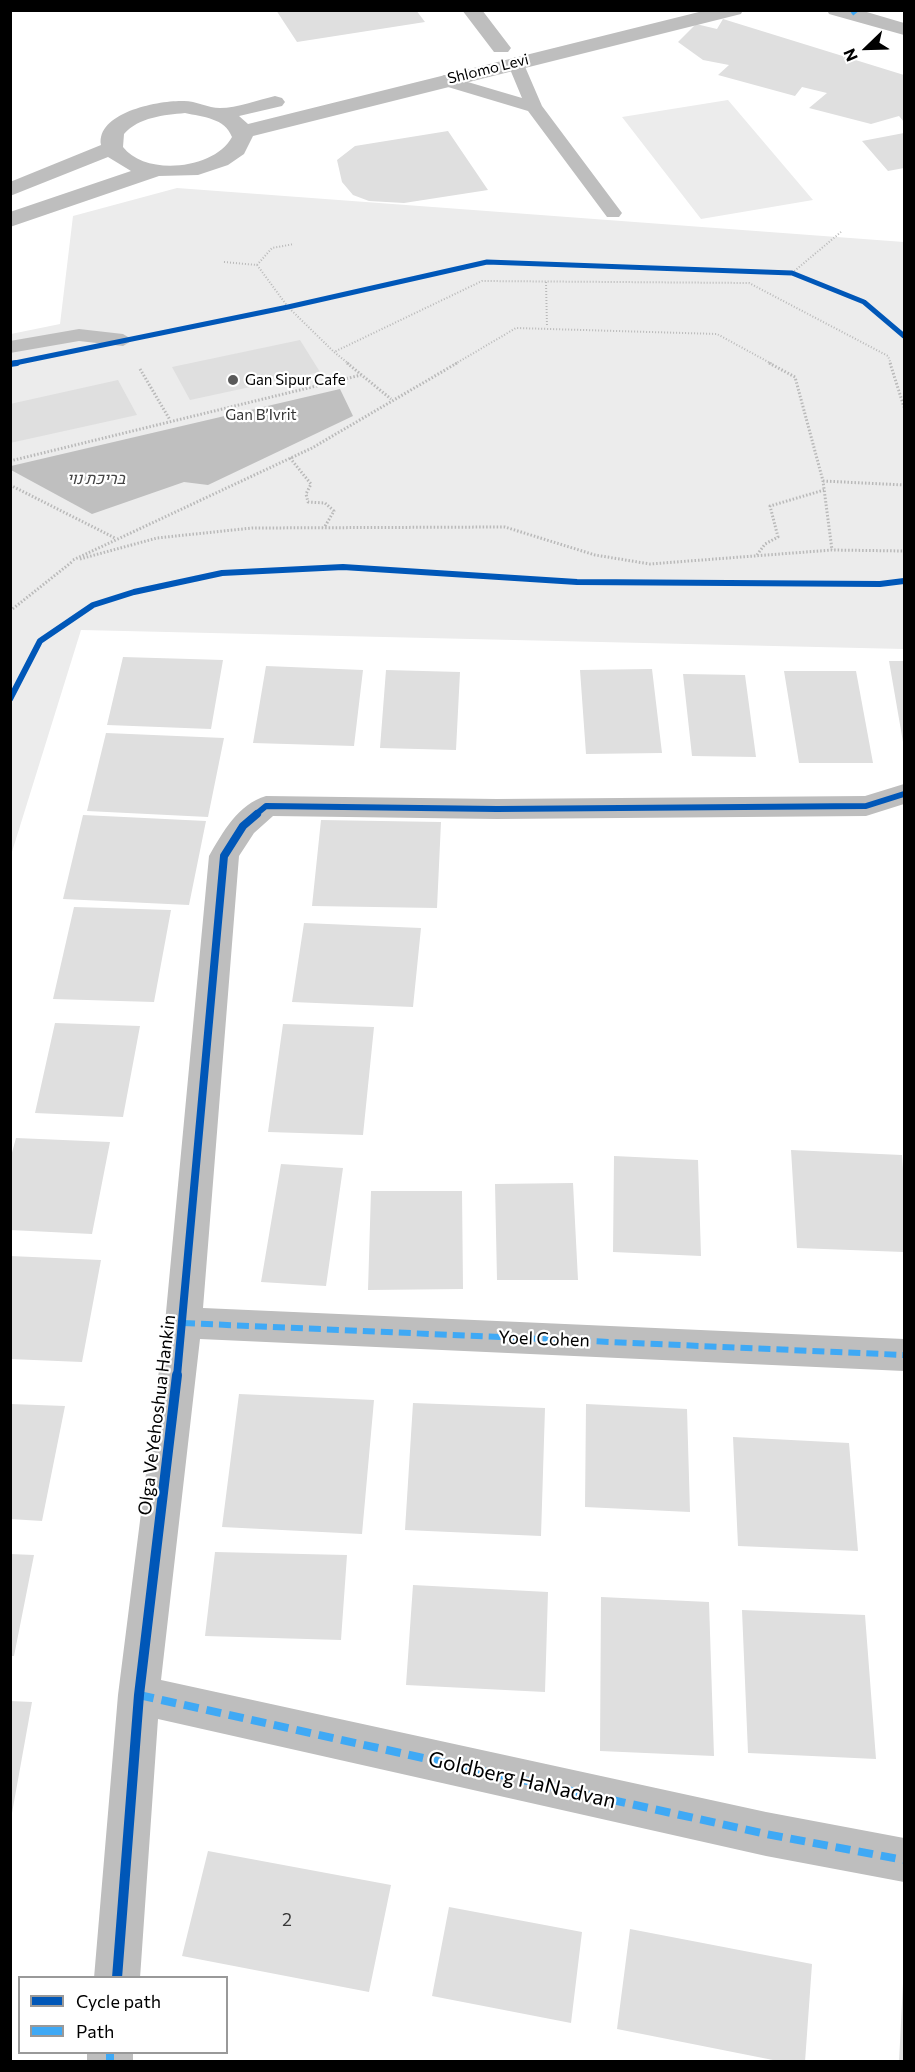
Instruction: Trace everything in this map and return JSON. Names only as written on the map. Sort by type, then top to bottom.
[{"type":"street","points":[[471,10],[508,55]]},
{"type":"street","name":"Shlomo Levi","points":[[338,87],[734,10]]},
{"type":"street","points":[[836,10],[904,29]]},
{"type":"street","name":"Shlomo Levi","points":[[242,132],[444,80],[580,26]]},
{"type":"street","points":[[222,114],[292,98]]},
{"type":"street","points":[[185,107],[222,114],[235,122],[242,132],[242,143],[234,154],[219,163],[188,171],[153,171],[133,166],[118,158],[111,148],[111,138],[117,128],[145,112],[185,107]]},
{"type":"street","points":[[10,190],[111,148]]},
{"type":"street","points":[[10,220],[153,171]]},
{"type":"street","name":"Olga VeYehoshua Hankin","points":[[117,1976],[140,1695],[183,1323],[224,856],[243,826],[266,806],[497,809],[866,806],[904,794]]},
{"type":"street","name":"Yoel Cohen","points":[[183,1323],[904,1354]]},
{"type":"street","name":"Goldberg HaNadvan","points":[[140,1695],[766,1834],[904,1860]]},
{"type":"lane","points":[[508,55],[534,107],[613,213]]},
{"type":"lane","points":[[444,80],[534,107]]},
{"type":"lane","points":[[10,347],[79,335],[123,340]]},
{"type":"path","points":[[792,273],[841,232]]},
{"type":"path","points":[[257,265],[272,248],[294,244]]},
{"type":"path","points":[[224,262],[257,265],[288,307],[334,352],[391,399]]},
{"type":"path","points":[[780,273],[792,273],[802,278]]},
{"type":"path","points":[[334,352],[482,281],[749,283],[888,356],[904,407]]},
{"type":"path","points":[[546,282],[547,327]]},
{"type":"path","points":[[277,310],[300,305]]},
{"type":"path","points":[[10,611],[73,560],[312,448],[391,399],[516,328],[547,327],[717,334],[795,377],[823,481],[831,549]]},
{"type":"path","points":[[123,340],[170,420]]},
{"type":"path","points":[[10,461],[360,375]]},
{"type":"path","points":[[290,458],[311,484],[306,494],[308,502],[325,503],[334,511],[324,528]]},
{"type":"path","points":[[823,481],[904,485]]},
{"type":"path","points":[[10,485],[116,538]]},
{"type":"path","points":[[756,556],[765,544],[778,537],[770,506],[824,490]]},
{"type":"path","points":[[73,560],[157,538],[252,528],[505,527],[595,555],[650,564],[831,549],[904,551]]},
{"type":"green space","points":[[728,100],[813,200],[701,219],[622,117]]},
{"type":"green space","name":"Gan B’Ivrit","points":[[177,188],[904,242],[904,649],[81,630],[11,855],[11,334],[60,324],[73,216]]},
{"type":"water","name":"בריכת נוי","points":[[340,389],[353,416],[208,485],[184,482],[92,514],[11,470],[11,466]]},
{"type":"building","points":[[276,10],[416,10],[425,22],[297,42]]},
{"type":"building","points":[[723,19],[904,75],[904,122],[899,116],[871,124],[809,108],[827,93],[802,87],[795,96],[718,75],[729,65],[703,60],[678,42],[696,24],[717,29]]},
{"type":"building","points":[[448,131],[488,190],[404,203],[369,201],[353,195],[342,182],[337,160],[355,146]]},
{"type":"building","points":[[904,133],[904,168],[888,171],[862,141]]},
{"type":"building","points":[[300,340],[320,372],[190,400],[172,367]]},
{"type":"building","points":[[118,380],[137,415],[10,443],[10,404]]},
{"type":"building","points":[[123,657],[223,660],[211,729],[107,725]]},
{"type":"building","points":[[889,661],[904,661],[904,742],[903,742]]},
{"type":"building","points":[[266,666],[363,670],[354,746],[253,743]]},
{"type":"building","points":[[652,669],[662,753],[586,754],[580,670]]},
{"type":"building","points":[[386,670],[460,672],[456,750],[380,748]]},
{"type":"building","points":[[784,671],[856,671],[873,763],[799,763]]},
{"type":"building","points":[[683,674],[745,675],[756,757],[692,756]]},
{"type":"building","points":[[106,733],[224,738],[208,817],[87,811]]},
{"type":"building","points":[[83,815],[206,821],[189,905],[63,899]]},
{"type":"building","points":[[321,820],[441,822],[437,908],[312,906]]},
{"type":"building","points":[[74,907],[171,910],[154,1002],[53,999]]},
{"type":"building","points":[[304,923],[421,928],[413,1007],[292,1002]]},
{"type":"building","points":[[55,1023],[140,1026],[123,1117],[35,1113]]},
{"type":"building","points":[[283,1024],[374,1027],[363,1135],[268,1132]]},
{"type":"building","points":[[16,1138],[110,1142],[92,1234],[10,1230],[10,1160]]},
{"type":"building","points":[[791,1150],[902,1155],[904,1252],[797,1248]]},
{"type":"building","points":[[614,1156],[698,1160],[701,1256],[613,1252]]},
{"type":"building","points":[[281,1164],[343,1168],[326,1286],[261,1282]]},
{"type":"building","points":[[573,1183],[578,1280],[497,1280],[495,1184]]},
{"type":"building","points":[[371,1191],[462,1191],[463,1289],[368,1290]]},
{"type":"building","points":[[10,1256],[101,1260],[82,1362],[10,1359]]},
{"type":"building","points":[[239,1394],[374,1400],[362,1534],[222,1527]]},
{"type":"building","points":[[413,1403],[545,1408],[541,1536],[405,1530]]},
{"type":"building","points":[[10,1404],[65,1406],[42,1521],[10,1519]]},
{"type":"building","points":[[586,1404],[687,1409],[690,1512],[585,1507]]},
{"type":"building","points":[[733,1437],[849,1443],[858,1551],[738,1546]]},
{"type":"building","points":[[215,1552],[347,1555],[341,1640],[205,1636]]},
{"type":"building","points":[[10,1554],[34,1555],[14,1656],[10,1656]]},
{"type":"building","points":[[413,1585],[548,1592],[545,1692],[406,1685]]},
{"type":"building","points":[[601,1597],[709,1602],[714,1756],[600,1751]]},
{"type":"building","points":[[742,1610],[865,1615],[876,1759],[748,1753]]},
{"type":"building","points":[[10,1701],[32,1702],[12,1813],[10,1813]]},
{"type":"building","points":[[208,1851],[391,1885],[369,1992],[182,1956]]},
{"type":"building","points":[[449,1907],[582,1932],[571,2023],[432,1996]]},
{"type":"building","points":[[630,1929],[812,1964],[805,2062],[783,2062],[617,2029]]},
{"type":"building","points":[[903,1983],[904,2062],[899,2062]]},
{"type":"marked path","points":[[852,14],[857,10]]},
{"type":"marked path","points":[[183,1323],[904,1355]]},
{"type":"marked path","points":[[139,1695],[766,1834],[904,1860]]},
{"type":"marked path","points":[[110,2054],[110,2062]]},
{"type":"cycle path","points":[[10,364],[288,307],[487,262],[792,273],[864,302],[904,336]]},
{"type":"cycle path","points":[[10,699],[40,641],[93,605],[134,592],[222,573],[343,567],[577,582],[880,584],[904,581]]},
{"type":"cycle path","points":[[117,1976],[139,1695],[183,1323],[224,856],[243,826],[266,806],[497,809],[866,806],[904,794]]},
{"type":"place","name":"Gan Sipur Cafe","points":[[233,380]]}]
